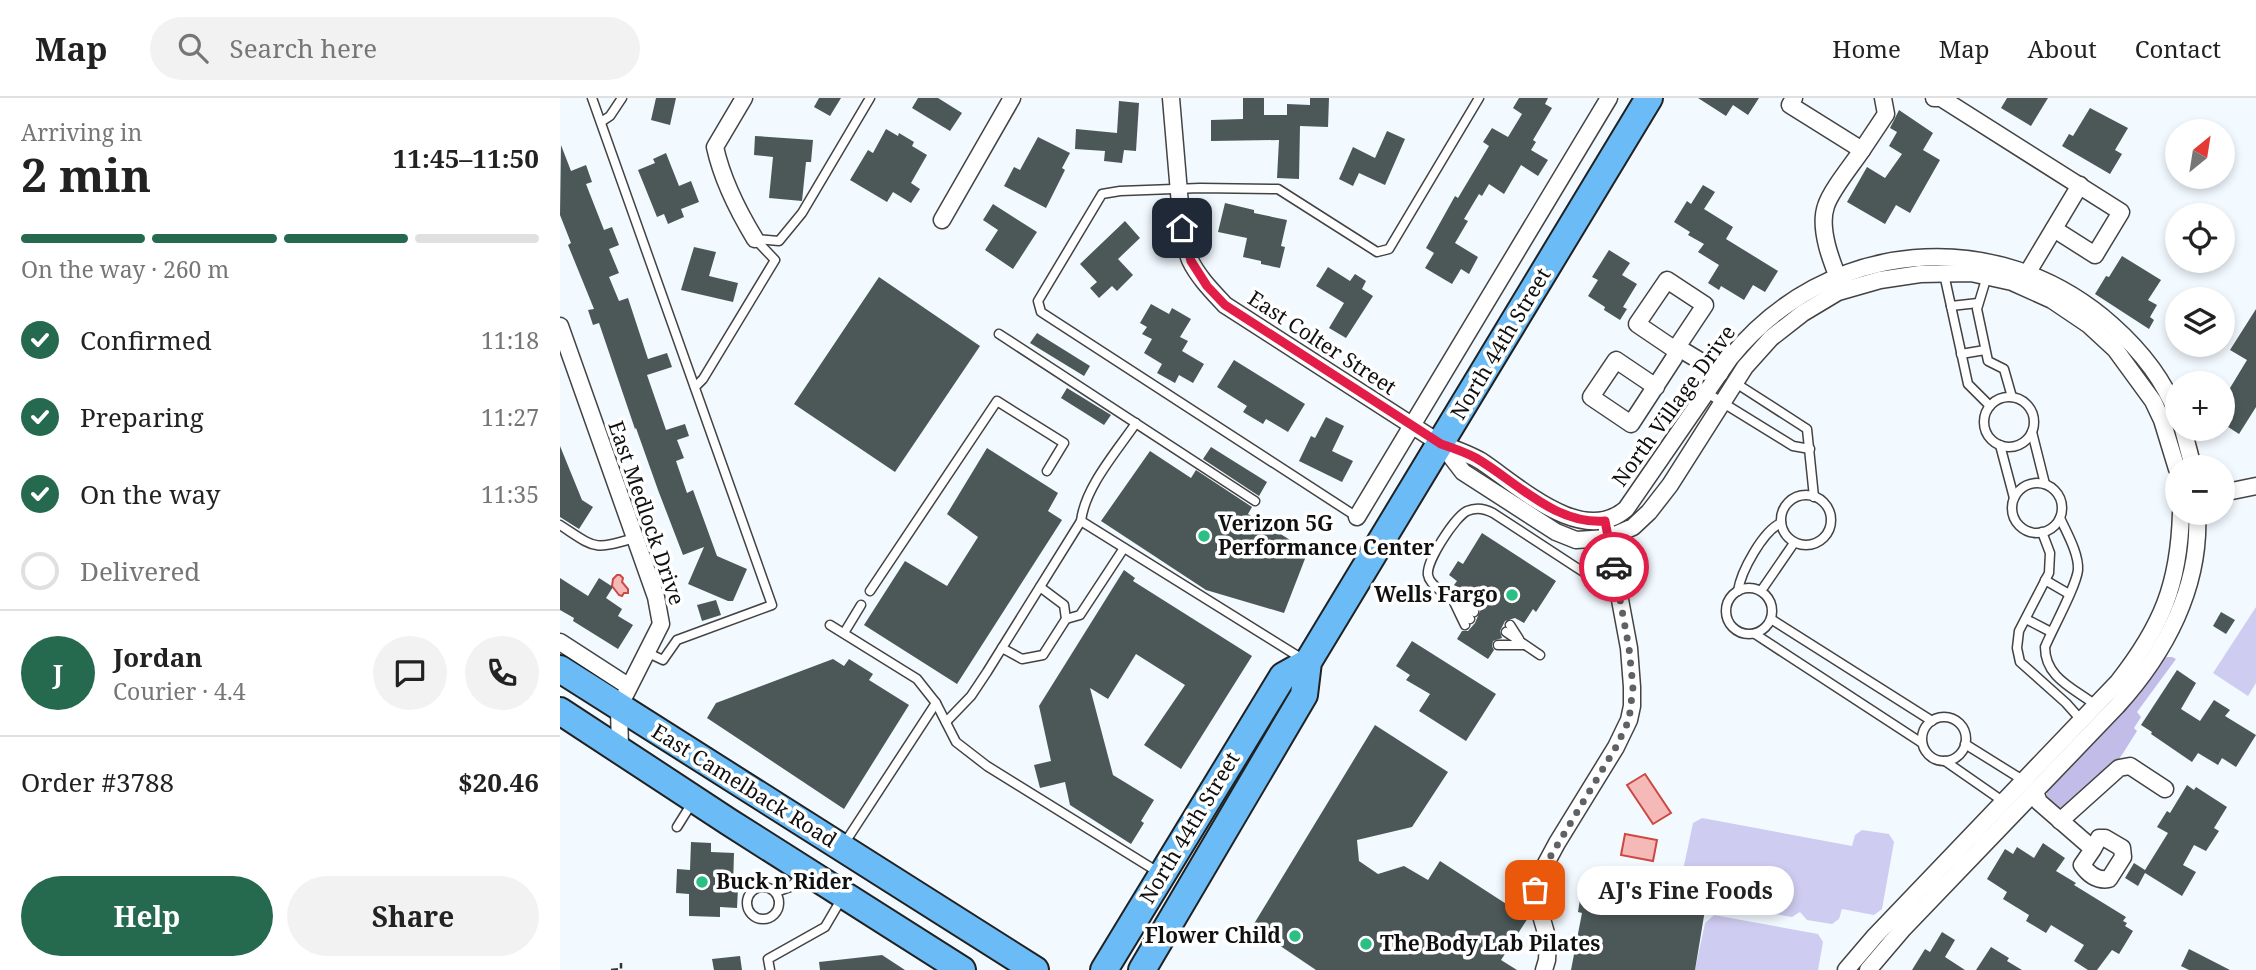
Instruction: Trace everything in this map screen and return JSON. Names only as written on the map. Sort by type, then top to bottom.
[{"type":"main road","name":"North 44th Street","points":[[1142,970],[1304,695],[1308,662],[1649,98]]},
{"type":"main road","name":"North 44th Street","points":[[1104,970],[1283,676],[1308,662]]},
{"type":"main road","name":"East Camelback Road","points":[[560,669],[624,696],[849,852],[1035,970]]},
{"type":"main road","name":"East Camelback Road","points":[[560,711],[962,970]]},
{"type":"main road","points":[[840,892],[849,852]]},
{"type":"street","points":[[744,98],[715,147],[718,161],[743,219],[755,239]]},
{"type":"street","points":[[942,220],[1012,98]]},
{"type":"street","name":"East Colter Street","points":[[1171,98],[1182,228],[1191,261],[1207,286],[1225,305],[1441,444],[1471,455],[1552,509],[1585,521],[1605,521]]},
{"type":"street","name":"North 44th Street","points":[[1357,517],[1609,98]]},
{"type":"street","points":[[1794,98],[1790,105],[1862,150]]},
{"type":"street","points":[[1840,284],[1827,242],[1824,219],[1826,204],[1886,114],[1883,98]]},
{"type":"street","points":[[1934,98],[1941,98],[2121,212],[2095,255],[2054,229]]},
{"type":"street","points":[[2026,280],[2080,185]]},
{"type":"street","name":"North Village Drive","points":[[1608,538],[1633,527],[1649,512],[1670,485],[1734,382],[1757,353],[1787,325],[1840,284],[1887,262],[1941,256],[1998,263],[2026,280],[2070,311],[2115,349],[2153,401],[2162,419],[2173,455]]},
{"type":"street","name":"North Village Drive","points":[[1605,521],[1626,509],[1745,340],[1766,320],[1809,291],[1902,276],[1971,273],[2026,280],[2063,289],[2125,337],[2165,391]]},
{"type":"street","name":"East Medlock Drive","points":[[560,326],[656,597],[661,624],[624,696],[620,750]]},
{"type":"street","points":[[1656,387],[1677,348],[1720,373]]},
{"type":"street","name":"East Colter Street","points":[[1441,444],[1463,472],[1556,533],[1576,540],[1608,538]]},
{"type":"street","points":[[2235,490],[2256,486]]},
{"type":"street","points":[[1544,970],[1548,940],[1535,890],[1552,851],[1619,741],[1632,706],[1629,648],[1605,521]]},
{"type":"street","points":[[1846,970],[1875,936],[2004,802],[2029,786],[2092,732],[2101,711],[2164,611],[2177,568],[2181,525]]},
{"type":"street","points":[[1868,970],[2029,786],[2080,720],[2101,711],[2147,671],[2178,617],[2193,567],[2197,525]]},
{"type":"street","name":"East Camelback Road","points":[[560,642],[624,696]]},
{"type":"street","points":[[2060,821],[2119,768],[2130,766],[2165,789]]},
{"type":"street","points":[[2029,786],[2039,802],[2092,849]]},
{"type":"lane","points":[[593,98],[772,605],[677,640],[663,660],[646,652]]},
{"type":"lane","points":[[601,121],[610,116],[622,98]]},
{"type":"lane","points":[[755,239],[779,241],[802,213],[870,98]]},
{"type":"lane","points":[[1357,517],[1041,312],[1038,301],[1102,194],[1121,191],[1278,190],[1377,253],[1389,249],[1479,98]]},
{"type":"lane","points":[[695,387],[703,379],[775,260],[755,239]]},
{"type":"lane","points":[[1944,274],[1968,384],[1990,406]]},
{"type":"lane","points":[[1987,276],[1977,309],[1985,350],[1988,361],[2004,369],[2012,397]]},
{"type":"lane","points":[[1951,306],[1978,303]]},
{"type":"lane","points":[[999,334],[1255,501]]},
{"type":"lane","points":[[1961,354],[1985,350]]},
{"type":"lane","points":[[1720,373],[1807,429],[1814,497]]},
{"type":"lane","points":[[1707,393],[1793,446],[1810,449]]},
{"type":"lane","points":[[2032,432],[2021,444],[2013,447],[2000,445],[1990,439],[1986,432],[1984,416],[1990,406],[2000,398],[2012,397],[2030,408],[2034,424],[2032,432],[2045,484]]},
{"type":"lane","points":[[870,591],[997,401],[1064,443],[1047,471]]},
{"type":"lane","points":[[946,722],[971,696],[1002,648],[1081,521],[1083,506],[1089,493],[1136,423]]},
{"type":"lane","points":[[2000,445],[2014,498],[2012,510],[2019,525],[2026,530],[2042,532],[2049,530],[2060,518]]},
{"type":"lane","points":[[2014,498],[2029,484],[2045,484],[2058,494],[2062,501],[2060,518],[2070,539],[2078,568],[2075,583],[2045,647],[2045,657],[2053,674],[2101,711]]},
{"type":"lane","points":[[1806,495],[1822,500],[1830,514],[1829,530],[1818,543],[1811,545],[1794,543],[1788,538],[1781,523],[1782,514],[1791,500],[1806,495]]},
{"type":"lane","points":[[1451,598],[1472,615],[1434,586],[1428,576],[1430,564],[1461,515],[1470,509],[1484,508],[1493,513],[1591,577]]},
{"type":"lane","points":[[1081,521],[1308,662]]},
{"type":"lane","points":[[1781,523],[1774,526],[1740,577],[1738,591],[1728,601],[1726,616],[1729,622],[1739,632],[1755,634],[1922,743]]},
{"type":"lane","points":[[560,525],[591,545],[602,547],[635,538]]},
{"type":"lane","points":[[2042,532],[2050,553],[2049,573],[2019,631],[2017,648],[2020,662],[2066,703],[2092,732]]},
{"type":"lane","points":[[1761,591],[1794,543]]},
{"type":"lane","points":[[1066,619],[1080,615],[1124,548]]},
{"type":"lane","points":[[2045,580],[2069,593]]},
{"type":"lane","points":[[1002,648],[1022,659],[1043,655],[1066,619],[1064,605],[1040,587]]},
{"type":"lane","points":[[1738,591],[1761,591],[1771,603],[1772,619],[1762,631],[1755,634]]},
{"type":"lane","points":[[844,633],[861,605]]},
{"type":"lane","points":[[1772,619],[1932,721]]},
{"type":"lane","points":[[2026,619],[2051,632]]},
{"type":"lane","points":[[830,625],[917,679],[936,702],[956,742],[987,766],[1162,875]]},
{"type":"lane","points":[[1523,645],[1504,635],[1540,655]]},
{"type":"lane","points":[[2034,676],[2048,664]]},
{"type":"lane","points":[[849,852],[936,702]]},
{"type":"lane","points":[[1945,761],[1958,756],[1965,744],[1963,730],[1953,720],[1939,718],[1932,721],[1923,732],[1922,743],[1926,752],[1931,757],[1945,761],[2004,802]]},
{"type":"lane","points":[[1965,744],[2029,786]]},
{"type":"lane","points":[[677,827],[694,799]]},
{"type":"lane","points":[[776,892],[790,887],[807,871]]},
{"type":"lane","points":[[761,886],[776,892],[779,907],[773,916],[758,919],[749,912],[746,901],[751,891],[761,886]]},
{"type":"lane","points":[[770,970],[768,959],[825,927],[840,892]]},
{"type":"path","points":[[611,970],[621,969],[621,963]]},
{"type":"shaded area","points":[[617,575],[623,578],[622,582],[628,589],[628,593],[622,596],[612,586]]},
{"type":"shaded area","points":[[2256,607],[2256,683],[2248,696],[2213,673]]},
{"type":"shaded area","points":[[2167,657],[2176,659],[2137,712],[2141,717],[2134,728],[2137,731],[2118,761],[2062,809],[2057,810],[2046,802],[2048,784],[2159,662]]},
{"type":"shaded area","points":[[1645,774],[1671,813],[1653,824],[1627,785]]},
{"type":"shaded area","points":[[1702,818],[1852,846],[1855,835],[1862,830],[1889,834],[1894,842],[1882,909],[1874,915],[1842,909],[1839,919],[1832,924],[1807,920],[1800,912],[1792,917],[1765,912],[1760,904],[1752,910],[1725,905],[1720,897],[1712,902],[1685,897],[1679,889],[1693,823]]},
{"type":"shaded area","points":[[1625,834],[1657,840],[1653,861],[1621,855]]},
{"type":"shaded area","points":[[1714,915],[1818,934],[1823,942],[1818,970],[1695,970],[1705,923]]},
{"type":"building","points":[[656,98],[676,98],[670,125],[651,120]]},
{"type":"building","points":[[819,98],[841,98],[830,116],[814,107]]},
{"type":"building","points":[[918,98],[938,98],[962,113],[950,131],[912,108]]},
{"type":"building","points":[[1243,98],[1264,98],[1264,115],[1287,115],[1287,104],[1310,105],[1310,98],[1329,98],[1328,127],[1300,126],[1299,179],[1277,178],[1279,140],[1211,141],[1211,120],[1243,119]]},
{"type":"building","points":[[1519,98],[1548,98],[1545,104],[1552,108],[1533,140],[1536,142],[1531,150],[1548,160],[1538,176],[1521,165],[1504,194],[1489,184],[1482,196],[1479,194],[1464,219],[1468,221],[1455,243],[1478,257],[1469,274],[1461,269],[1452,284],[1425,268],[1434,253],[1426,248],[1455,196],[1458,198],[1489,146],[1483,142],[1492,128],[1508,137],[1522,114],[1513,108]]},
{"type":"building","points":[[1698,98],[1759,98],[1748,115],[1733,105],[1726,116]]},
{"type":"building","points":[[2007,98],[2048,98],[2031,126],[2001,108]]},
{"type":"building","points":[[1119,101],[1139,103],[1136,151],[1124,150],[1122,163],[1104,161],[1105,151],[1075,149],[1076,129],[1117,133]]},
{"type":"building","points":[[2090,108],[2128,128],[2115,150],[2122,154],[2110,174],[2062,146],[2069,134],[2073,136]]},
{"type":"building","points":[[1899,110],[1933,133],[1923,150],[1940,160],[1910,213],[1896,205],[1885,224],[1847,202],[1867,167],[1885,178],[1902,154],[1889,146],[1897,132],[1890,128]]},
{"type":"building","points":[[886,129],[914,142],[912,146],[927,155],[911,183],[920,189],[911,203],[893,192],[887,202],[850,180],[868,150],[873,153]]},
{"type":"building","points":[[1387,131],[1405,139],[1385,185],[1359,173],[1353,186],[1339,179],[1353,147],[1375,158]]},
{"type":"building","points":[[755,136],[813,140],[811,162],[806,162],[802,201],[769,198],[773,157],[754,155]]},
{"type":"building","points":[[1038,137],[1070,153],[1062,168],[1065,170],[1046,208],[1004,186],[1014,167],[1020,170]]},
{"type":"building","points":[[561,145],[571,171],[586,165],[592,182],[586,184],[604,230],[612,227],[619,245],[609,249],[619,273],[609,277],[619,301],[628,298],[648,359],[667,353],[672,367],[647,375],[666,430],[685,424],[689,436],[677,440],[684,458],[676,461],[687,493],[693,490],[717,556],[747,569],[733,601],[688,584],[704,547],[683,555],[635,429],[599,323],[593,325],[588,310],[594,309],[568,245],[571,243],[560,215]]},
{"type":"building","points":[[666,153],[679,186],[691,181],[699,202],[681,209],[684,217],[668,224],[664,214],[657,217],[638,170],[655,163],[653,159]]},
{"type":"building","points":[[1703,185],[1715,192],[1704,209],[1733,227],[1726,239],[1778,271],[1765,292],[1753,285],[1744,300],[1721,286],[1719,290],[1708,283],[1719,265],[1698,252],[1704,244],[1688,235],[1690,232],[1674,222],[1687,201],[1691,204]]},
{"type":"building","points":[[1225,203],[1287,220],[1281,246],[1285,247],[1280,268],[1243,257],[1247,238],[1218,232]]},
{"type":"building","points":[[993,204],[1037,232],[1013,269],[985,250],[998,230],[983,220]]},
{"type":"building","points":[[1125,221],[1140,238],[1118,259],[1133,275],[1117,291],[1112,286],[1099,298],[1090,288],[1097,282],[1080,264]]},
{"type":"building","points":[[694,247],[716,252],[709,276],[738,283],[733,302],[681,290]]},
{"type":"building","points":[[1609,250],[1630,263],[1622,275],[1637,284],[1623,307],[1627,309],[1620,320],[1588,296],[1598,280],[1592,277]]},
{"type":"building","points":[[2122,256],[2161,280],[2148,300],[2157,305],[2150,317],[2154,320],[2149,329],[2095,294]]},
{"type":"building","points":[[1328,267],[1350,281],[1355,274],[1366,281],[1362,289],[1373,296],[1346,338],[1329,328],[1344,303],[1316,286]]},
{"type":"building","points":[[879,277],[980,346],[895,472],[794,404]]},
{"type":"building","points":[[1151,304],[1169,314],[1172,308],[1191,319],[1180,337],[1188,341],[1182,351],[1204,364],[1193,383],[1179,375],[1175,383],[1157,373],[1162,364],[1144,353],[1152,339],[1142,334],[1147,327],[1140,323]]},
{"type":"building","points":[[2256,309],[2256,407],[2239,434],[2235,431],[2235,380],[2247,360],[2235,353],[2235,342]]},
{"type":"building","points":[[1037,333],[1090,366],[1084,376],[1030,343]]},
{"type":"building","points":[[1234,360],[1305,404],[1288,432],[1266,419],[1263,424],[1243,412],[1247,406],[1217,387]]},
{"type":"building","points":[[1067,388],[1111,415],[1104,425],[1061,398]]},
{"type":"building","points":[[1326,417],[1344,426],[1332,451],[1353,461],[1342,482],[1299,461],[1311,436],[1315,438]]},
{"type":"building","points":[[560,446],[582,500],[593,507],[579,529],[560,517]]},
{"type":"building","points":[[1211,447],[1267,482],[1259,496],[1203,459]]},
{"type":"building","points":[[987,448],[1058,493],[1048,511],[1062,520],[957,684],[864,625],[905,561],[947,586],[978,537],[947,514]]},
{"type":"building","name":"Verizon 5G Performance Center","points":[[1150,451],[1191,478],[1196,470],[1252,507],[1248,514],[1308,551],[1284,613],[1206,590],[1101,521]]},
{"type":"building","name":"Wells Fargo","points":[[1482,533],[1556,581],[1536,612],[1533,609],[1524,623],[1515,618],[1505,621],[1500,631],[1502,638],[1493,641],[1494,650],[1488,659],[1457,639],[1462,631],[1468,631],[1475,623],[1485,603],[1454,585],[1457,581],[1449,575],[1458,561],[1463,564]]},
{"type":"building","points":[[1124,570],[1135,578],[1133,581],[1252,656],[1181,769],[1144,745],[1185,685],[1136,654],[1108,699],[1090,688],[1113,775],[1154,800],[1131,844],[1070,805],[1065,782],[1040,788],[1034,765],[1051,761],[1039,706]]},
{"type":"building","points":[[560,578],[588,596],[599,578],[613,587],[606,598],[622,609],[618,616],[633,625],[618,649],[560,610]]},
{"type":"building","points":[[716,600],[721,615],[702,621],[697,605]]},
{"type":"building","points":[[2221,612],[2235,620],[2226,634],[2213,626]]},
{"type":"building","points":[[1412,641],[1496,694],[1466,741],[1419,711],[1430,694],[1406,680],[1410,675],[1396,666]]},
{"type":"building","points":[[833,659],[844,666],[849,659],[873,674],[869,680],[909,705],[844,809],[707,718],[716,703]]},
{"type":"building","points":[[2177,670],[2196,683],[2181,709],[2200,721],[2214,700],[2230,710],[2225,716],[2256,735],[2236,767],[2222,758],[2218,765],[2198,753],[2192,762],[2141,725]]},
{"type":"building","points":[[1375,725],[1448,772],[1412,827],[1357,840],[1359,861],[1378,874],[1404,866],[1428,880],[1440,861],[1528,918],[1501,960],[1517,970],[1316,970],[1252,927]]},
{"type":"building","points":[[2187,785],[2194,790],[2196,787],[2227,807],[2214,828],[2219,831],[2206,851],[2194,845],[2183,865],[2196,872],[2182,896],[2145,873],[2138,886],[2125,878],[2134,863],[2145,870],[2168,833],[2157,827],[2167,811],[2170,813]]},
{"type":"building","name":"Buck n Rider","points":[[691,842],[711,843],[711,852],[734,853],[733,888],[738,888],[737,908],[720,907],[720,917],[689,916],[689,894],[676,893],[677,869],[690,870]]},
{"type":"building","points":[[2043,843],[2065,858],[2056,871],[2126,917],[2123,921],[2127,923],[2125,926],[2133,931],[2119,954],[2112,950],[2097,970],[2088,970],[2074,961],[2084,945],[2051,925],[2046,933],[2026,921],[2029,915],[2003,899],[2007,892],[1987,879],[2005,849],[2013,854],[2017,847],[2034,858]]},
{"type":"building","points":[[1590,876],[1670,890],[1669,897],[1706,904],[1695,970],[1571,970],[1582,913],[1578,912],[1581,893],[1587,894]]},
{"type":"building","points":[[1942,932],[1955,940],[1945,957],[1965,970],[1912,970],[1925,949],[1930,952]]},
{"type":"building","points":[[1991,947],[2009,958],[2007,961],[2022,970],[1976,970]]},
{"type":"building","points":[[2189,949],[2230,970],[2189,970],[2181,966]]},
{"type":"building","points":[[882,955],[905,970],[820,970],[819,962]]},
{"type":"building","points":[[740,956],[742,970],[714,970],[712,959]]},
{"type":"way so far","points":[[1535,890],[1557,843],[1616,747],[1629,720],[1633,687],[1629,648],[1614,567]]},
{"type":"place","name":"Verizon 5G Performance Center","points":[[1204,536]]},
{"type":"place","name":"Wells Fargo","points":[[1512,595]]},
{"type":"place","name":"Buck n Rider","points":[[702,882]]},
{"type":"place","name":"AJ's Fine Foods","points":[[1535,890]]},
{"type":"place","name":"Flower Child","points":[[1295,936]]},
{"type":"place","name":"The Body Lab Pilates","points":[[1366,944]]},
{"type":"route","points":[[1182,228],[1191,261],[1207,286],[1225,305],[1441,444],[1471,455],[1552,509],[1585,521],[1605,521],[1614,567]]}]
